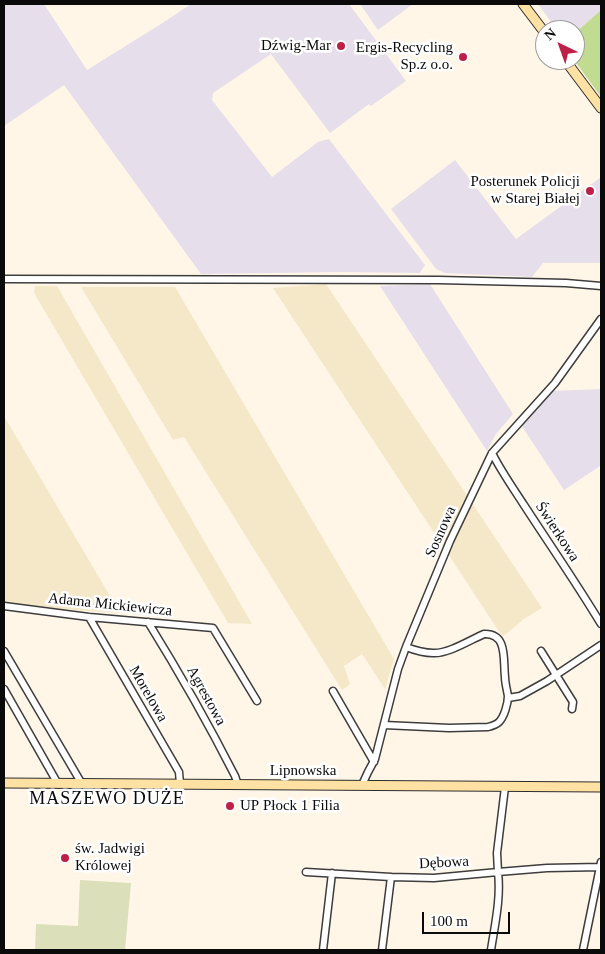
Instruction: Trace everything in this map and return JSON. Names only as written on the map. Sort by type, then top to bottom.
[{"type":"main road","points":[[523,4],[535,20]]},
{"type":"main road","points":[[573,70],[601,108]]},
{"type":"main road","name":"Lipnowska","points":[[5,782],[58,784],[601,787]]},
{"type":"street","points":[[4,279],[439,280],[566,283],[601,286]]},
{"type":"street","name":"Sosnowa","points":[[362,785],[374,762],[398,669],[406,647],[450,541],[492,453],[555,382],[601,319]]},
{"type":"street","name":"Świerkowa","points":[[492,453],[501,470],[601,624]]},
{"type":"street","name":"Adama Mickiewicza","points":[[4,606],[89,617],[213,628],[257,701]]},
{"type":"street","name":"Morelowa","points":[[89,617],[179,772],[180,784]]},
{"type":"street","name":"Agrestowa","points":[[148,622],[208,723],[238,785]]},
{"type":"street","points":[[384,725],[449,728],[488,727],[499,722],[505,711],[508,698],[505,680],[504,648],[496,636],[490,633],[484,634],[438,653],[406,647]]},
{"type":"street","points":[[508,698],[520,696],[601,645]]},
{"type":"street","points":[[4,651],[82,784]]},
{"type":"street","points":[[541,651],[574,702],[572,709]]},
{"type":"street","points":[[4,689],[58,784]]},
{"type":"street","points":[[332,691],[374,762]]},
{"type":"street","points":[[491,950],[500,885],[497,853],[505,787]]},
{"type":"street","points":[[583,950],[601,865]]},
{"type":"street","name":"Dębowa","points":[[306,872],[434,878],[601,865]]},
{"type":"street","points":[[323,950],[332,873]]},
{"type":"street","points":[[382,950],[392,877]]},
{"type":"shaded area","points":[[4,4],[44,4],[87,70],[191,4],[349,4],[406,81],[371,106],[369,104],[330,133],[271,54],[213,93],[212,100],[272,177],[318,142],[329,139],[425,265],[420,273],[201,274],[64,85],[4,126]]},
{"type":"shaded area","points":[[360,4],[413,4],[378,30]]},
{"type":"shaded area","points":[[538,4],[601,4],[601,10],[585,24],[585,20],[550,20]]},
{"type":"shaded area","points":[[455,160],[516,239],[601,177],[601,263],[543,263],[532,277],[445,273],[436,269],[391,209]]},
{"type":"shaded area","points":[[326,284],[542,608],[524,619],[506,634],[502,636],[273,288]]},
{"type":"shaded area","points":[[430,284],[513,414],[496,434],[487,451],[380,286]]},
{"type":"shaded area","points":[[35,286],[57,286],[252,624],[228,623],[34,293]]},
{"type":"shaded area","points":[[81,287],[175,287],[394,659],[385,689],[362,654],[344,666],[350,684],[342,690],[184,437],[173,440]]},
{"type":"shaded area","points":[[601,389],[601,467],[564,490],[521,425],[551,391]]},
{"type":"shaded area","points":[[4,416],[120,613],[46,608],[4,602]]},
{"type":"green space","points":[[601,10],[601,97],[581,70],[585,70],[585,24]]},
{"type":"green space","points":[[80,880],[131,883],[125,950],[35,950],[36,924],[78,926]]},
{"type":"place","name":"Dźwig-Mar","points":[[341,46]]},
{"type":"place","name":"Ergis-Recycling Sp.z o.o.","points":[[463,57]]},
{"type":"place","name":"Posterunek Policji w Starej Białej","points":[[590,191]]},
{"type":"place","name":"UP Płock 1 Filia","points":[[230,806]]},
{"type":"place","name":"św. Jadwigi Królowej","points":[[65,858]]},
{"type":"district","name":"MASZEWO DUŻE","points":[[107,799]]}]
